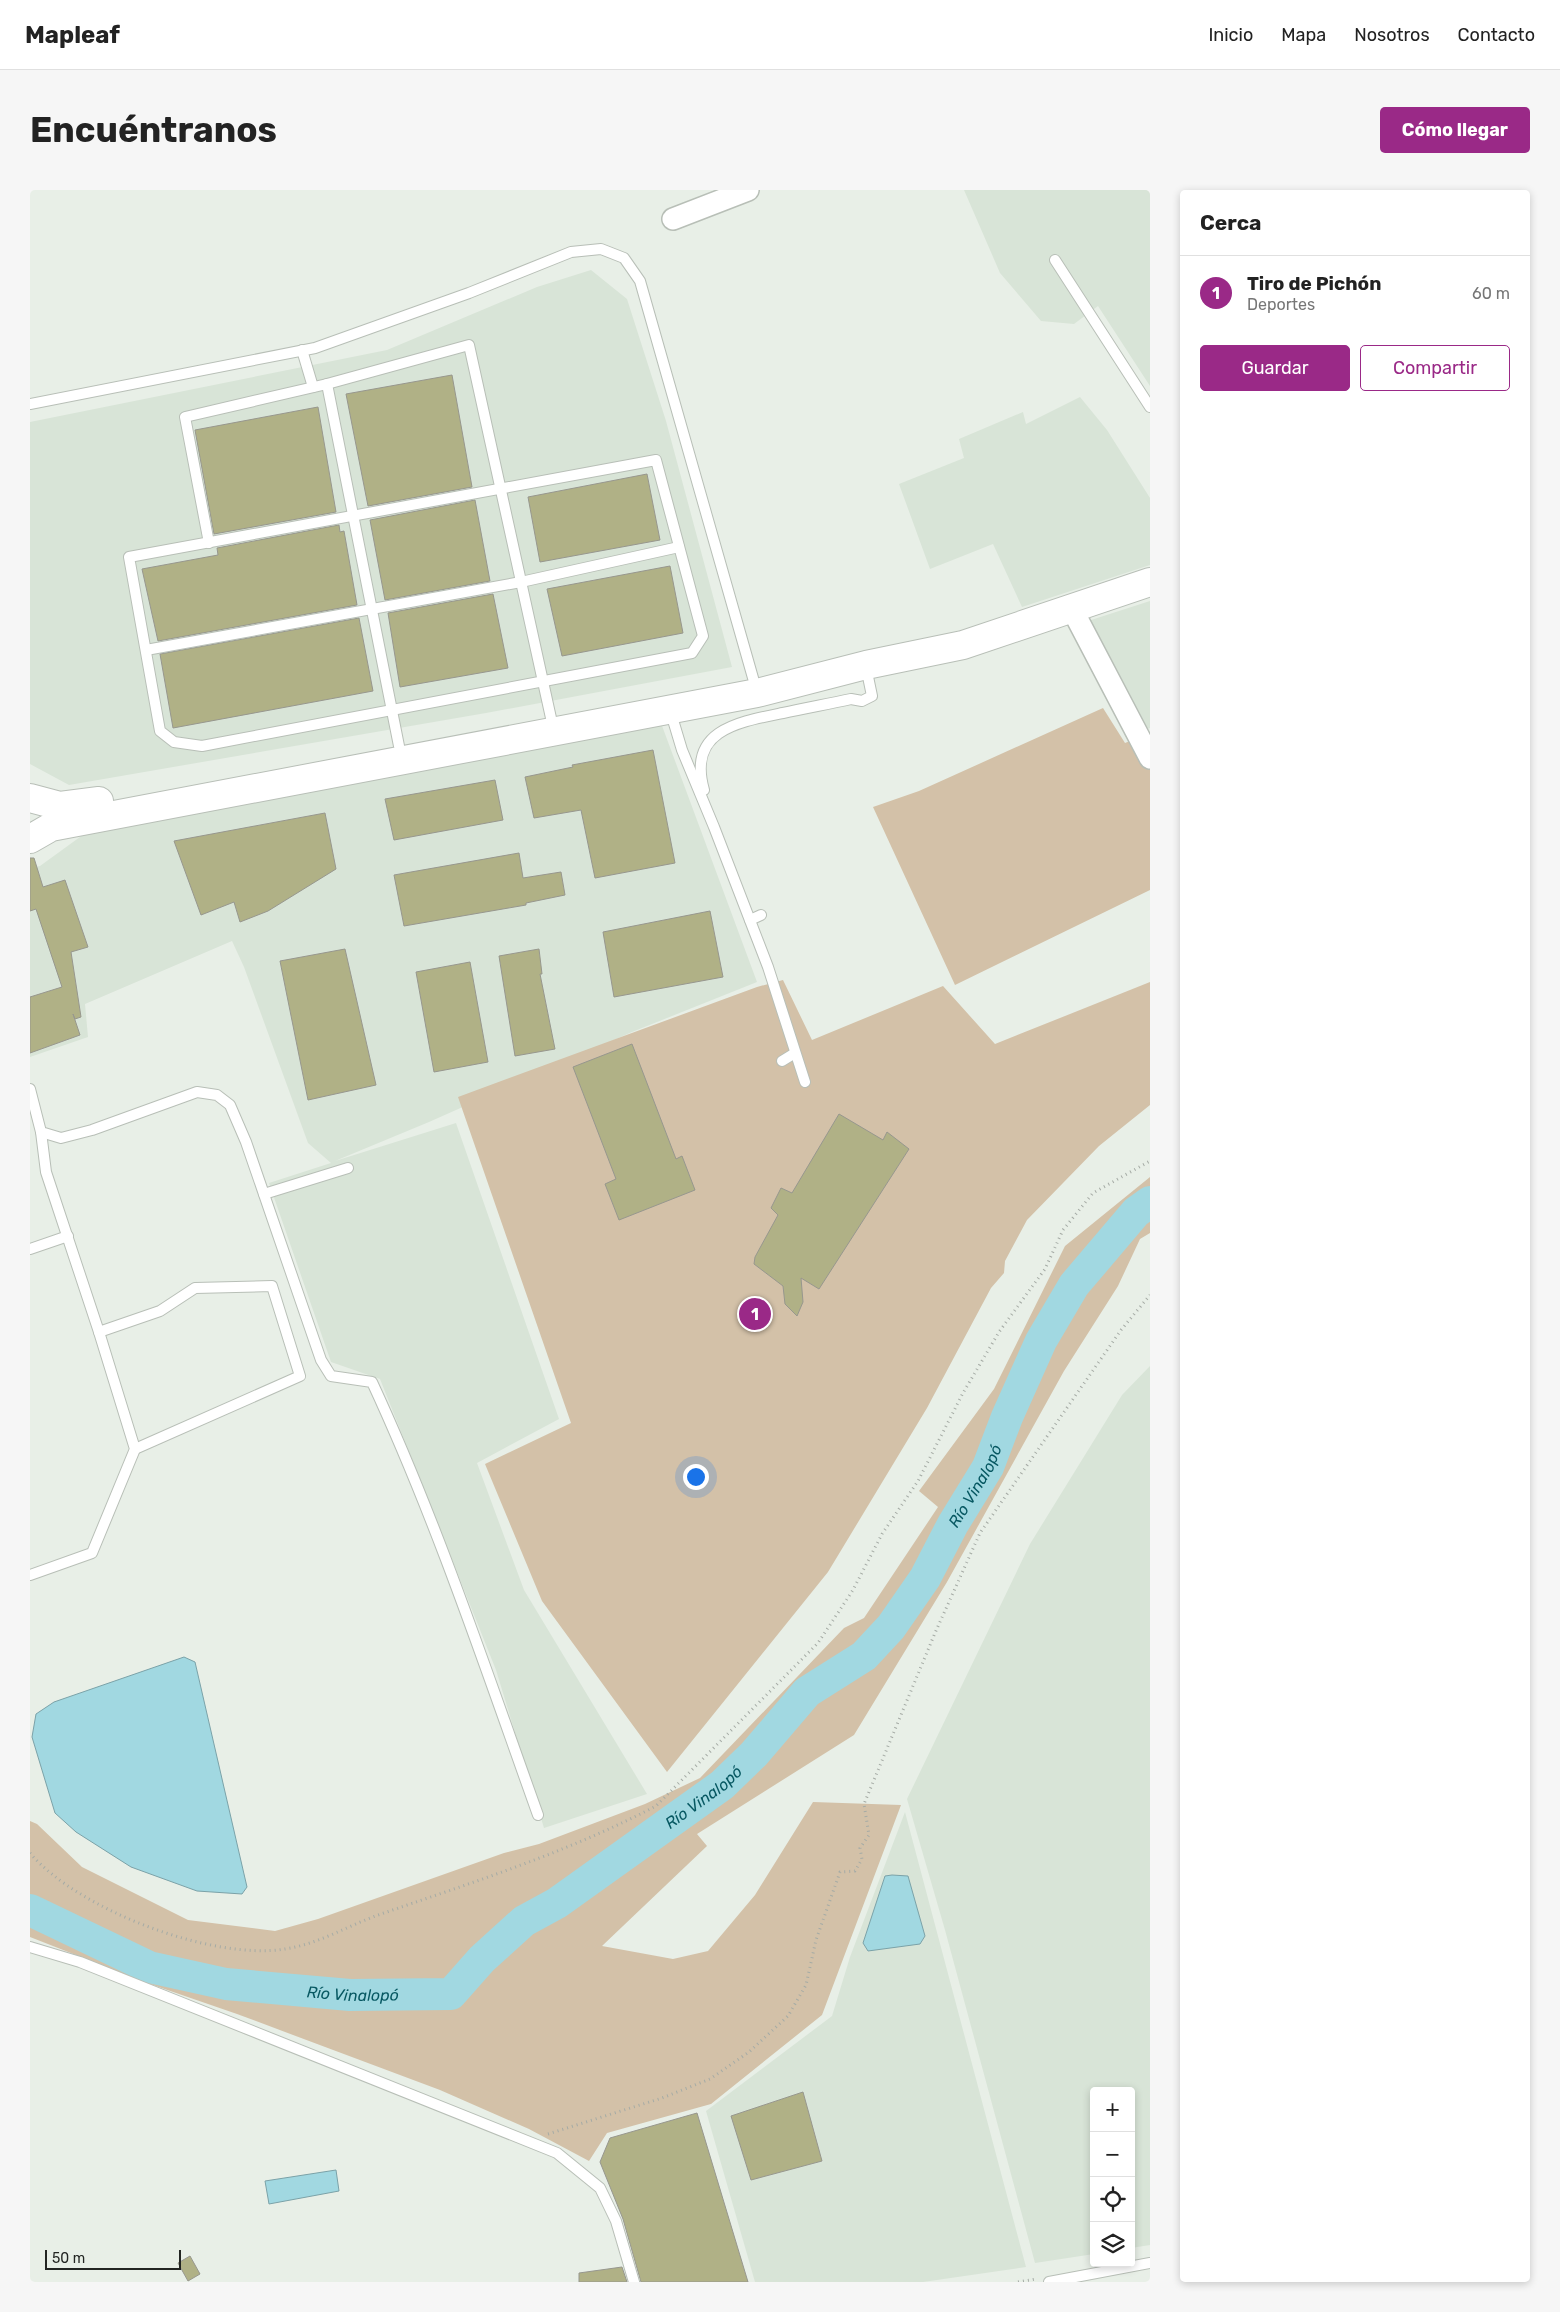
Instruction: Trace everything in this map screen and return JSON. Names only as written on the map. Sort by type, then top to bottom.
[{"type":"main road","points":[[30,798],[60,806],[86,803],[551,718],[756,686],[963,645],[1150,582]]},
{"type":"main road","points":[[30,839],[51,827],[670,709],[756,686]]},
{"type":"main road","points":[[30,809],[30,823]]},
{"type":"street","points":[[673,219],[748,190]]},
{"type":"street","points":[[1072,609],[1150,758]]},
{"type":"lane","points":[[30,404],[302,350],[469,294],[571,252],[601,249],[624,258],[640,281],[756,686]]},
{"type":"lane","points":[[1055,260],[1150,408]]},
{"type":"lane","points":[[209,543],[185,417],[327,384],[469,345],[551,718]]},
{"type":"lane","points":[[302,350],[313,387]]},
{"type":"lane","points":[[327,384],[390,710],[399,746]]},
{"type":"lane","points":[[656,460],[703,636],[692,653],[202,746],[174,742],[160,730],[129,557],[500,489],[656,460]]},
{"type":"lane","points":[[146,650],[521,582],[679,547]]},
{"type":"lane","points":[[714,827],[701,780],[701,762],[707,746],[715,734],[733,724],[752,719],[851,699],[862,701],[872,696],[866,664]]},
{"type":"lane","points":[[670,709],[682,750],[768,967],[805,1082]]},
{"type":"lane","points":[[750,920],[761,915]]},
{"type":"lane","points":[[782,1061],[795,1053]]},
{"type":"lane","points":[[30,1089],[41,1132],[46,1172],[100,1332],[135,1449],[92,1553],[30,1575]]},
{"type":"lane","points":[[41,1132],[61,1138],[92,1130],[197,1092],[217,1095],[230,1105],[246,1142],[321,1360],[331,1376],[372,1382],[393,1427],[452,1575],[538,1815]]},
{"type":"lane","points":[[264,1194],[348,1168]]},
{"type":"lane","points":[[30,1249],[68,1236]]},
{"type":"lane","points":[[100,1332],[160,1312],[195,1288],[272,1286],[300,1376],[135,1449]]},
{"type":"lane","points":[[30,1947],[80,1962],[557,2153],[600,2188],[616,2222],[634,2282]]},
{"type":"lane","points":[[1049,2282],[1150,2263]]},
{"type":"path","points":[[30,1853],[43,1868],[95,1903],[155,1929],[196,1942],[242,1951],[285,1949],[325,1937],[378,1915],[534,1861],[656,1806],[818,1643],[853,1590],[882,1534],[918,1481],[963,1393],[999,1332],[1045,1269],[1063,1230],[1092,1193],[1150,1160]]},
{"type":"path","points":[[526,2141],[662,2098],[710,2079],[749,2052],[788,2016],[806,1985],[816,1940],[840,1872],[855,1871],[862,1859],[860,1848],[869,1835],[864,1804],[980,1534],[1121,1330],[1150,1295]]},
{"type":"shaded area","points":[[964,190],[1150,190],[1150,386],[1098,306],[1074,324],[1041,321],[1000,273]]},
{"type":"shaded area","points":[[591,270],[627,299],[666,421],[732,667],[486,713],[69,785],[30,764],[30,422],[387,350],[537,287]]},
{"type":"shaded area","points":[[1080,397],[1107,430],[1150,498],[1150,565],[1022,607],[993,544],[930,569],[899,484],[964,458],[959,439],[1023,412],[1026,424]]},
{"type":"shaded area","points":[[1150,601],[1150,728],[1145,730],[1088,621]]},
{"type":"shaded area","points":[[1103,708],[1125,743],[1150,733],[1150,890],[955,985],[873,807],[919,791]]},
{"type":"shaded area","points":[[661,723],[757,982],[632,1032],[429,1122],[335,1161],[456,1123],[559,1419],[477,1463],[524,1590],[647,1794],[544,1828],[496,1670],[380,1379],[331,1362],[269,1183],[331,1163],[308,1143],[244,967],[232,941],[85,1004],[88,1037],[30,1057],[30,868],[40,866],[91,829]]},
{"type":"shaded area","points":[[783,980],[812,1040],[943,986],[995,1044],[1150,982],[1150,1105],[1099,1146],[1027,1220],[1005,1261],[1004,1273],[991,1288],[927,1408],[828,1572],[667,1772],[542,1601],[485,1464],[571,1423],[458,1097],[757,987]]},
{"type":"shaded area","points":[[1150,1177],[1150,1233],[1140,1239],[1118,1286],[1064,1371],[947,1582],[854,1735],[697,1834],[707,1846],[602,1946],[673,1959],[708,1951],[755,1895],[813,1802],[901,1805],[822,2015],[711,2104],[607,2133],[589,2161],[529,2129],[440,2090],[237,2014],[150,1984],[30,1937],[30,1821],[37,1824],[82,1867],[188,1920],[275,1931],[318,1919],[504,1853],[539,1844],[645,1804],[700,1778],[844,1628],[864,1618],[938,1507],[919,1491],[994,1389],[1065,1246]]},
{"type":"shaded area","points":[[1150,1366],[1150,2245],[1135,2247],[1135,2087],[1090,2087],[1090,2255],[1035,2263],[945,1930],[907,1799],[1030,1544],[1122,1395]]},
{"type":"shaded area","points":[[905,1812],[1026,2267],[923,2282],[755,2282],[706,2111],[832,2016],[850,1957]]},
{"type":"water","points":[[184,1657],[195,1662],[247,1887],[242,1894],[197,1891],[131,1867],[76,1832],[55,1813],[32,1737],[36,1714],[54,1702]]},
{"type":"water","points":[[885,1876],[908,1876],[925,1936],[920,1944],[868,1951],[863,1943]]},
{"type":"water","points":[[336,2170],[339,2191],[269,2204],[265,2181]]},
{"type":"building","points":[[452,375],[472,487],[368,506],[346,394]]},
{"type":"building","points":[[318,407],[336,512],[214,534],[195,430]]},
{"type":"building","points":[[647,474],[660,540],[540,562],[528,497]]},
{"type":"building","points":[[475,500],[490,581],[385,600],[370,520]]},
{"type":"building","points":[[339,525],[340,532],[344,531],[357,605],[158,641],[142,569],[218,555],[217,548]]},
{"type":"building","points":[[670,566],[683,633],[562,656],[547,589]]},
{"type":"building","points":[[493,594],[508,668],[400,687],[388,613]]},
{"type":"building","points":[[359,618],[373,691],[173,728],[160,654]]},
{"type":"building","points":[[653,750],[675,863],[595,878],[581,810],[534,818],[525,777],[573,767],[572,765]]},
{"type":"building","points":[[495,780],[503,820],[394,840],[385,799]]},
{"type":"building","points":[[325,813],[336,869],[268,911],[240,922],[234,902],[201,915],[174,841]]},
{"type":"building","points":[[519,853],[523,878],[561,872],[565,895],[526,903],[526,905],[404,926],[394,875]]},
{"type":"building","points":[[30,858],[34,858],[43,887],[65,880],[88,947],[71,952],[81,1017],[75,1019],[73,1014],[80,1035],[30,1053],[30,997],[62,987],[36,909],[30,911]]},
{"type":"building","points":[[710,911],[723,977],[614,997],[603,932]]},
{"type":"building","points":[[345,949],[376,1085],[308,1100],[280,961]]},
{"type":"building","points":[[539,949],[542,974],[540,974],[555,1049],[515,1056],[499,956]]},
{"type":"building","points":[[470,962],[488,1062],[434,1072],[416,972]]},
{"type":"building","points":[[632,1044],[676,1159],[682,1156],[695,1190],[619,1220],[605,1184],[616,1179],[573,1067]]},
{"type":"building","points":[[839,1114],[883,1140],[887,1132],[909,1149],[819,1289],[801,1278],[803,1302],[797,1316],[785,1304],[783,1286],[754,1264],[755,1257],[778,1215],[771,1208],[781,1188],[792,1193]]},
{"type":"building","points":[[803,2092],[822,2161],[751,2180],[731,2116]]},
{"type":"building","points":[[697,2113],[748,2282],[641,2282],[623,2219],[600,2162],[610,2138]]},
{"type":"building","points":[[190,2256],[200,2274],[188,2281],[178,2263]]},
{"type":"building","points":[[622,2267],[627,2282],[579,2282],[579,2273]]},
{"type":"waterway","name":"Río Vinalopó","points":[[30,1910],[149,1967],[226,1984],[350,1995],[451,1994],[482,1959],[524,1921],[557,1903],[722,1785],[754,1754],[807,1692],[864,1656],[891,1627],[925,1578],[953,1524],[988,1467],[1007,1417],[1041,1341],[1074,1285],[1136,1212],[1150,1202]]},
{"type":"place","name":"Tiro de Pichón","points":[[755,1314]]}]
